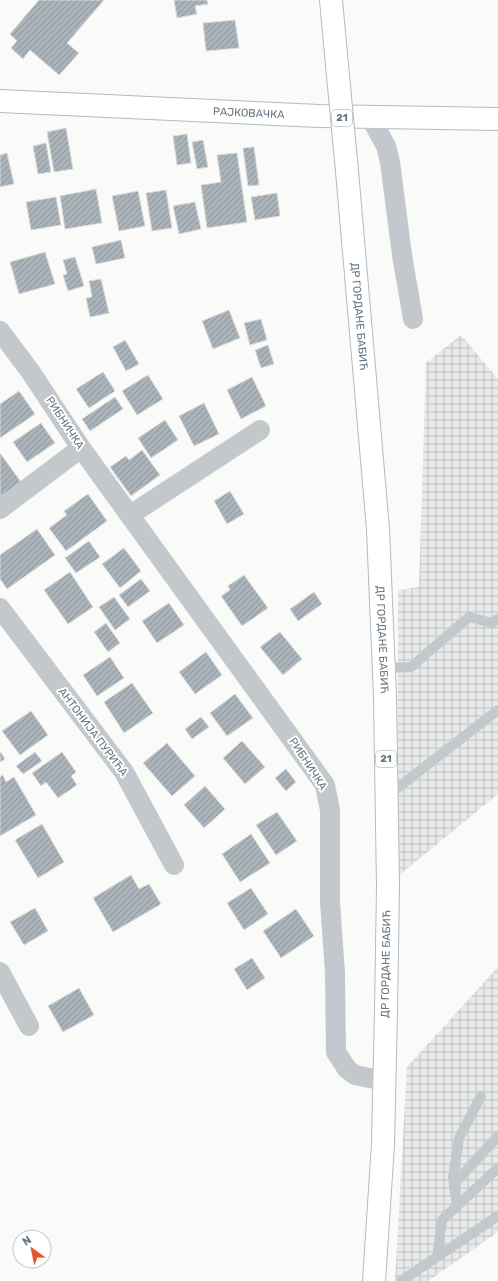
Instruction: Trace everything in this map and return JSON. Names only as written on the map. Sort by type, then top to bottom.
[{"type":"main road","name":"ДР ГОРДАНЕ БАБИЋ","points":[[331,0],[378,530],[384,668],[388,886],[383,1144],[374,1281]]},
{"type":"main road","name":"РАЈКОВАЧКА","points":[[0,101],[320,116],[498,119]]},
{"type":"street","points":[[370,117],[386,146],[390,162],[402,255],[414,319]]},
{"type":"street","name":"РИБНИЧКА","points":[[0,331],[30,371],[81,448],[325,785],[330,810],[330,902],[335,973],[336,1052],[347,1069],[355,1075],[384,1081]]},
{"type":"street","points":[[130,515],[260,430]]},
{"type":"street","points":[[0,509],[81,448]]},
{"type":"street","name":"АНТОНИЈА ПУРИЋА","points":[[0,608],[124,772],[174,865]]},
{"type":"street","points":[[0,972],[29,1026]]},
{"type":"lane","points":[[384,668],[411,666],[469,617],[492,623],[498,618]]},
{"type":"lane","points":[[386,797],[498,710]]},
{"type":"lane","points":[[457,1206],[453,1178],[459,1138],[481,1096]]},
{"type":"lane","points":[[454,1184],[498,1136]]},
{"type":"lane","points":[[437,1257],[442,1220],[498,1168]]},
{"type":"lane","points":[[401,1281],[498,1216]]},
{"type":"shaded area","points":[[461,335],[498,379],[498,794],[397,877],[398,590],[419,587],[426,363]]},
{"type":"shaded area","points":[[498,967],[498,1232],[428,1281],[395,1281],[407,1067]]},
{"type":"building","points":[[39,0],[104,0],[67,43],[79,53],[59,75],[30,50],[23,59],[11,48],[17,41],[10,34]]},
{"type":"building","points":[[174,0],[207,0],[208,4],[195,6],[197,14],[177,18]]},
{"type":"building","points":[[235,20],[239,48],[206,51],[203,23]]},
{"type":"building","points":[[66,128],[73,169],[54,172],[47,132]]},
{"type":"building","points":[[187,134],[191,163],[177,165],[173,136]]},
{"type":"building","points":[[203,140],[208,167],[197,169],[192,142]]},
{"type":"building","points":[[46,143],[51,172],[38,174],[33,146]]},
{"type":"building","points":[[254,147],[259,185],[248,186],[243,148]]},
{"type":"building","points":[[7,153],[14,184],[0,187],[0,155]]},
{"type":"building","points":[[237,153],[247,222],[207,228],[201,185],[221,182],[217,155]]},
{"type":"building","points":[[96,189],[102,223],[65,229],[60,196]]},
{"type":"building","points":[[166,190],[172,228],[152,231],[146,193]]},
{"type":"building","points":[[138,191],[145,226],[119,231],[112,196]]},
{"type":"building","points":[[277,193],[280,216],[255,220],[251,197]]},
{"type":"building","points":[[56,197],[61,225],[31,230],[26,202]]},
{"type":"building","points":[[195,202],[201,229],[179,234],[173,206]]},
{"type":"building","points":[[121,240],[125,258],[96,264],[92,247]]},
{"type":"building","points":[[45,252],[55,284],[19,294],[10,262]]},
{"type":"building","points":[[75,257],[84,286],[68,291],[63,275],[67,274],[63,260]]},
{"type":"building","points":[[101,279],[109,313],[90,317],[86,298],[92,297],[89,281]]},
{"type":"building","points":[[229,310],[240,338],[213,349],[202,321]]},
{"type":"building","points":[[261,319],[267,340],[250,345],[244,323]]},
{"type":"building","points":[[125,340],[139,364],[126,371],[113,347]]},
{"type":"building","points":[[268,345],[274,364],[261,368],[255,350]]},
{"type":"building","points":[[103,372],[115,391],[89,408],[76,389]]},
{"type":"building","points":[[148,375],[163,399],[137,415],[122,391]]},
{"type":"building","points":[[252,377],[266,406],[241,419],[227,390]]},
{"type":"building","points":[[19,391],[35,414],[0,438],[0,404]]},
{"type":"building","points":[[115,397],[123,409],[90,431],[82,419]]},
{"type":"building","points":[[204,403],[219,434],[194,446],[179,416]]},
{"type":"building","points":[[165,420],[178,440],[151,458],[138,438]]},
{"type":"building","points":[[41,423],[55,443],[27,462],[13,442]]},
{"type":"building","points":[[142,450],[160,475],[131,496],[110,467],[126,456],[129,460]]},
{"type":"building","points":[[0,453],[21,482],[0,497]]},
{"type":"building","points":[[230,491],[244,514],[227,524],[214,501]]},
{"type":"building","points":[[88,494],[107,521],[66,551],[49,528],[67,515],[64,511]]},
{"type":"building","points":[[37,529],[55,555],[7,589],[0,579],[0,555]]},
{"type":"building","points":[[89,541],[100,557],[76,573],[65,558]]},
{"type":"building","points":[[124,548],[141,571],[120,588],[102,564]]},
{"type":"building","points":[[70,572],[93,607],[68,624],[44,590]]},
{"type":"building","points":[[244,575],[268,608],[242,626],[221,596],[230,590],[228,586]]},
{"type":"building","points":[[141,579],[150,591],[128,607],[119,595]]},
{"type":"building","points":[[314,592],[322,604],[298,621],[290,609]]},
{"type":"building","points":[[114,597],[130,619],[115,630],[99,607]]},
{"type":"building","points":[[169,603],[184,625],[157,643],[142,621]]},
{"type":"building","points":[[106,623],[120,643],[108,652],[94,632]]},
{"type":"building","points":[[280,632],[302,659],[283,675],[260,647]]},
{"type":"building","points":[[206,652],[222,675],[195,694],[179,672]]},
{"type":"building","points":[[110,657],[124,678],[97,696],[83,675]]},
{"type":"building","points":[[132,683],[153,713],[124,733],[104,702]]},
{"type":"building","points":[[235,694],[253,718],[227,736],[210,713]]},
{"type":"building","points":[[31,711],[48,735],[20,755],[2,731]]},
{"type":"building","points":[[201,717],[209,727],[192,739],[185,729]]},
{"type":"building","points":[[242,741],[265,767],[245,784],[223,758]]},
{"type":"building","points":[[167,743],[195,776],[172,796],[143,763]]},
{"type":"building","points":[[0,751],[5,759],[0,762]]},
{"type":"building","points":[[35,752],[42,761],[23,774],[16,766]]},
{"type":"building","points":[[62,752],[76,772],[71,776],[77,785],[58,798],[46,782],[41,786],[32,773]]},
{"type":"building","points":[[286,769],[296,782],[286,791],[275,778]]},
{"type":"building","points":[[3,775],[6,782],[14,777],[36,815],[0,836],[0,777]]},
{"type":"building","points":[[205,786],[225,809],[204,828],[184,805]]},
{"type":"building","points":[[277,812],[297,841],[276,855],[256,825]]},
{"type":"building","points":[[42,824],[64,862],[38,878],[15,840]]},
{"type":"building","points":[[251,834],[270,863],[240,882],[222,854]]},
{"type":"building","points":[[131,875],[139,889],[149,884],[161,904],[113,932],[93,898]]},
{"type":"building","points":[[251,888],[268,914],[244,930],[227,903]]},
{"type":"building","points":[[35,908],[48,931],[24,945],[10,922]]},
{"type":"building","points":[[296,909],[314,936],[281,958],[263,931]]},
{"type":"building","points":[[252,958],[265,978],[247,990],[234,969]]},
{"type":"building","points":[[79,988],[94,1015],[63,1032],[48,1006]]}]
